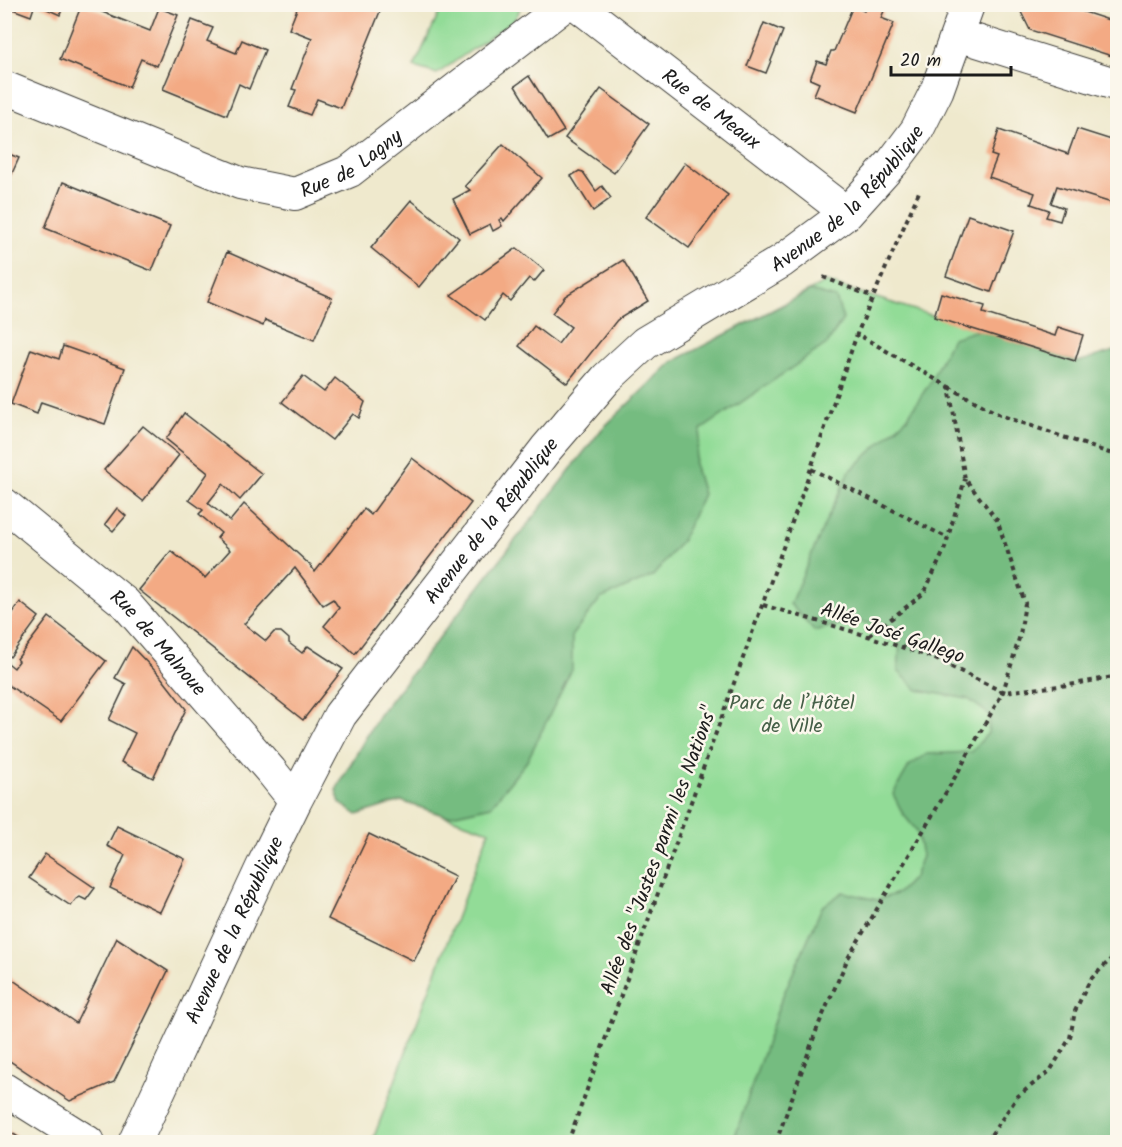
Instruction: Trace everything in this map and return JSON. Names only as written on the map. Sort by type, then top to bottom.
[{"type":"street","name":"Rue de Lagny","points":[[4,87],[240,183],[295,194],[350,171],[566,4]]},
{"type":"street","name":"Rue de Meaux","points":[[576,4],[847,213]]},
{"type":"street","name":"Avenue de la République","points":[[135,1143],[295,801],[340,715],[546,449],[607,378],[645,344],[782,261],[847,213],[893,162],[916,130],[937,90],[963,20]]},
{"type":"street","points":[[963,20],[1118,85]]},
{"type":"street","name":"Rue de Malnoue","points":[[4,504],[125,603],[295,801]]},
{"type":"street","points":[[4,1089],[88,1143]]},
{"type":"path","name":"Allée des \"Justes parmi les Nations\"","points":[[568,1143],[763,605],[857,334],[873,297],[782,261]]},
{"type":"path","points":[[857,334],[1000,415],[1118,456]]},
{"type":"path","points":[[868,636],[924,593],[948,538],[966,479],[950,387]]},
{"type":"path","points":[[811,469],[948,538]]},
{"type":"path","points":[[776,1143],[818,1026],[848,958],[1003,692],[1020,635],[1025,603],[997,520],[966,479]]},
{"type":"path","name":"Allée José Gallego","points":[[763,605],[931,657],[1003,692]]},
{"type":"path","points":[[1003,692],[1069,685],[1118,676]]},
{"type":"path","points":[[986,1143],[1018,1096],[1050,1071],[1070,1038],[1076,1011],[1090,980],[1118,952]]},
{"type":"green space","points":[[443,4],[521,5],[513,21],[437,74],[414,67]]},
{"type":"green space","name":"Parc de l’Hôtel de Ville","points":[[826,282],[1117,374],[1117,1142],[372,1142],[489,831],[341,780],[379,715],[602,429],[672,362]]},
{"type":"green space","points":[[810,291],[836,298],[843,319],[828,343],[701,430],[694,464],[703,494],[682,540],[653,576],[600,599],[572,635],[572,669],[527,761],[491,806],[447,816],[401,801],[357,815],[340,803],[336,790],[379,715],[602,429],[672,362]]},
{"type":"green space","points":[[978,330],[1078,362],[1117,350],[1117,1142],[733,1142],[781,1000],[822,907],[843,892],[877,900],[898,893],[914,877],[922,856],[917,831],[903,814],[893,794],[909,766],[927,754],[971,752],[988,733],[990,715],[968,699],[918,690],[898,671],[901,629],[855,621],[814,631],[790,604],[849,472],[907,418],[929,384],[952,338]]},
{"type":"building","points":[[4,4],[35,4],[31,16],[4,6]]},
{"type":"building","points":[[36,4],[64,4],[60,15]]},
{"type":"building","points":[[82,4],[150,31],[159,8],[178,15],[157,66],[141,59],[129,87],[60,59]]},
{"type":"building","points":[[299,4],[383,4],[341,108],[317,99],[310,115],[289,107],[296,90],[292,89],[312,38],[289,29]]},
{"type":"building","points":[[867,4],[887,4],[881,18],[894,23],[857,112],[814,95],[819,83],[810,79],[817,61],[826,64],[831,51],[834,51],[853,6],[864,11]]},
{"type":"building","points":[[1022,4],[1073,4],[1072,8],[1118,23],[1118,58],[1030,30],[1020,10]]},
{"type":"building","points":[[192,20],[213,28],[207,41],[236,53],[242,40],[265,50],[249,89],[239,84],[227,115],[163,89]]},
{"type":"building","points":[[764,23],[783,31],[766,73],[747,66]]},
{"type":"building","points":[[529,76],[564,131],[548,140],[515,86]]},
{"type":"building","points":[[601,89],[649,124],[614,173],[565,138]]},
{"type":"building","points":[[1077,129],[1118,142],[1118,205],[1057,186],[1051,203],[1064,208],[1060,221],[1046,217],[1049,210],[1031,204],[1035,193],[989,177],[997,157],[991,155],[999,130],[1068,154]]},
{"type":"building","points":[[503,144],[542,178],[504,221],[502,218],[499,220],[502,226],[493,231],[490,224],[470,234],[453,199],[470,190],[465,186]]},
{"type":"building","points":[[4,152],[19,158],[4,191]]},
{"type":"building","points":[[685,163],[728,195],[689,248],[646,217]]},
{"type":"building","points":[[579,171],[583,172],[596,191],[602,186],[611,198],[593,211],[571,176]]},
{"type":"building","points":[[63,182],[170,226],[152,271],[45,228]]},
{"type":"building","points":[[411,200],[459,238],[419,287],[371,248]]},
{"type":"building","points":[[968,215],[1014,231],[991,292],[946,276]]},
{"type":"building","points":[[517,248],[544,270],[534,282],[529,278],[510,301],[503,295],[485,320],[451,295]]},
{"type":"building","points":[[227,252],[332,298],[314,340],[265,320],[263,326],[207,302]]},
{"type":"building","points":[[623,260],[648,301],[617,320],[567,383],[519,346],[534,326],[558,344],[571,327],[552,313],[565,296]]},
{"type":"building","points":[[941,293],[985,306],[983,313],[1055,336],[1058,327],[1083,335],[1075,361],[934,317]]},
{"type":"building","points":[[63,346],[125,368],[105,424],[41,402],[37,414],[11,404],[31,349],[59,359]]},
{"type":"building","points":[[303,376],[324,392],[335,378],[365,402],[359,418],[353,414],[332,440],[282,402]]},
{"type":"building","points":[[184,413],[262,474],[240,500],[223,484],[208,503],[230,521],[244,504],[315,572],[364,509],[371,515],[412,458],[471,503],[355,654],[324,626],[339,608],[333,599],[323,605],[295,568],[244,624],[266,641],[274,632],[281,632],[289,639],[289,643],[302,653],[308,646],[343,669],[303,720],[139,590],[171,551],[205,578],[230,550],[217,538],[221,533],[199,514],[203,510],[189,500],[208,473],[166,439]]},
{"type":"building","points":[[143,426],[179,455],[143,501],[104,470]]},
{"type":"building","points":[[117,508],[126,516],[113,531],[105,524]]},
{"type":"building","points":[[20,602],[39,617],[10,657],[4,652],[4,626]]},
{"type":"building","points":[[49,617],[106,661],[61,721],[4,682],[4,660],[14,668],[19,661],[17,659]]},
{"type":"building","points":[[132,647],[161,677],[186,709],[153,778],[121,762],[135,733],[109,720],[126,684],[115,678]]},
{"type":"building","points":[[117,826],[185,859],[160,912],[110,888],[125,855],[107,846]]},
{"type":"building","points":[[369,834],[455,876],[414,961],[328,919]]},
{"type":"building","points":[[45,854],[95,888],[86,900],[80,897],[71,906],[29,878]]},
{"type":"building","points":[[117,938],[168,971],[114,1082],[70,1101],[4,1057],[4,974],[76,1023]]},
{"type":"building","points":[[4,1128],[26,1142],[4,1142]]}]
